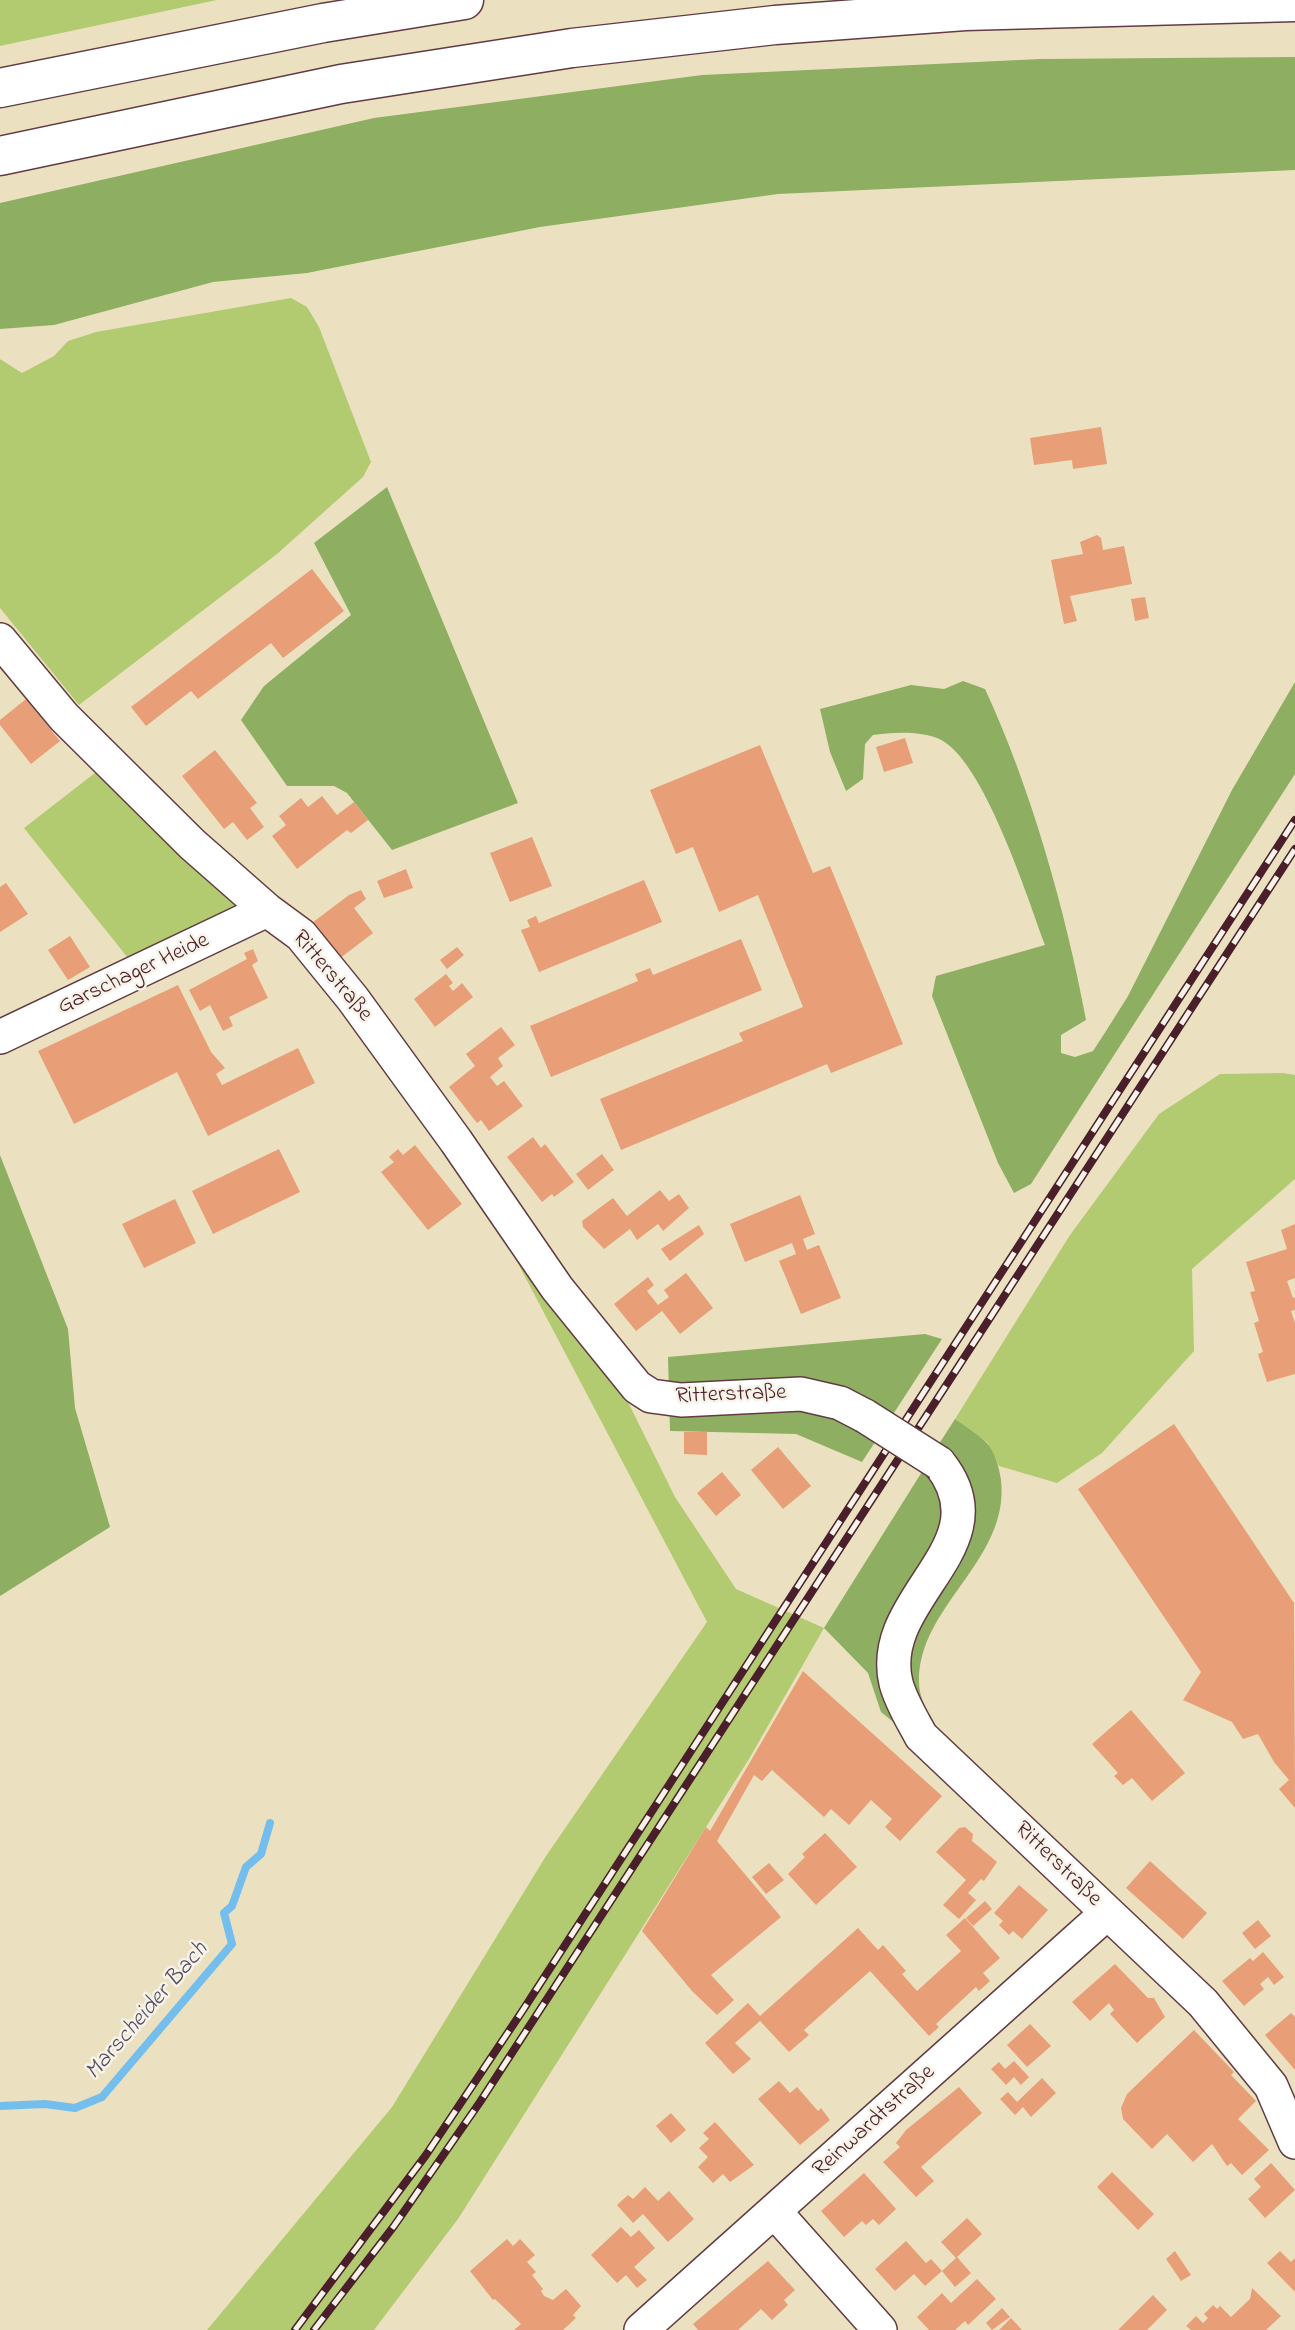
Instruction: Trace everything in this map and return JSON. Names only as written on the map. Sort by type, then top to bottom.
[{"type":"highway","points":[[0,88],[323,23],[464,0]]},
{"type":"highway","points":[[0,156],[341,84],[572,48],[775,24],[965,11],[1295,2]]},
{"type":"street","name":"Ritterstraße","points":[[0,639],[64,717],[192,844],[267,910],[301,935],[353,999],[456,1140],[557,1288],[637,1387],[652,1396],[681,1400],[801,1394],[840,1403],[939,1463],[950,1476],[961,1504],[959,1527],[905,1623],[895,1656],[895,1681],[921,1736],[1203,2003],[1238,2042],[1271,2086],[1295,2142]]},
{"type":"street","name":"Garschager Heide","points":[[0,1037],[267,910]]},
{"type":"street","name":"Reinwardtstraße","points":[[641,2330],[1107,1913]]},
{"type":"street","points":[[775,2212],[880,2330]]},
{"type":"green space","points":[[0,0],[217,0],[0,46]]},
{"type":"green space","points":[[1295,57],[1295,170],[778,194],[540,227],[307,273],[213,282],[54,325],[0,329],[0,203],[374,118],[702,75],[1040,59]]},
{"type":"green space","points":[[291,298],[307,307],[319,327],[371,462],[363,477],[277,554],[79,705],[0,608],[0,359],[22,373],[54,356],[68,341],[96,332]]},
{"type":"green space","points":[[387,487],[518,803],[392,850],[347,793],[334,786],[287,786],[241,720],[264,686],[351,615],[314,543]]},
{"type":"green space","points":[[963,681],[985,689],[1017,767],[1045,851],[1086,1020],[1061,1035],[1061,1053],[1075,1057],[1093,1051],[1128,996],[1232,790],[1295,682],[1295,774],[1031,1184],[1014,1193],[998,1163],[932,996],[936,976],[1045,945],[1017,867],[976,780],[961,758],[946,743],[921,734],[873,735],[865,744],[863,779],[846,791],[830,752],[820,709],[911,685],[944,689]]},
{"type":"green space","points":[[100,769],[239,907],[132,963],[24,828]]},
{"type":"green space","points":[[1220,1074],[1295,1075],[1295,1179],[1192,1269],[1194,1351],[1102,1453],[1057,1483],[999,1466],[987,1442],[955,1419],[1070,1235],[1159,1114]]},
{"type":"green space","points":[[0,1155],[68,1329],[75,1408],[110,1527],[0,1596]]},
{"type":"green space","points":[[504,1237],[628,1402],[675,1497],[736,1589],[824,1628],[749,1759],[458,2219],[374,2330],[207,2330],[392,2107],[546,1856],[707,1622]]},
{"type":"green space","points":[[925,1334],[942,1339],[862,1462],[796,1434],[670,1431],[668,1357]]},
{"type":"green space","points":[[955,1419],[985,1441],[996,1459],[1001,1480],[1000,1509],[992,1535],[932,1630],[922,1655],[920,1692],[931,1718],[952,1749],[920,1706],[910,1667],[915,1633],[930,1601],[965,1542],[974,1513],[970,1482],[956,1463],[937,1447]]},
{"type":"green space","points":[[925,1467],[949,1510],[906,1597],[908,1734],[881,1712],[868,1673],[824,1628]]},
{"type":"building","points":[[1101,427],[1107,464],[1073,469],[1072,460],[1034,465],[1030,438]]},
{"type":"building","points":[[1097,535],[1101,538],[1103,550],[1124,546],[1132,584],[1070,596],[1077,621],[1064,624],[1051,560],[1083,554],[1080,542]]},
{"type":"building","points":[[312,569],[344,611],[283,658],[271,643],[198,699],[191,691],[146,726],[131,707]]},
{"type":"building","points":[[1145,597],[1149,618],[1135,621],[1131,599]]},
{"type":"building","points":[[26,699],[60,741],[31,764],[0,725],[0,720]]},
{"type":"building","points":[[905,738],[913,763],[884,772],[876,747]]},
{"type":"building","points":[[760,745],[813,873],[830,866],[903,1044],[831,1073],[827,1064],[621,1150],[600,1099],[743,1041],[739,1033],[803,1007],[758,895],[719,912],[693,847],[676,854],[650,790]]},
{"type":"building","points":[[215,750],[257,803],[250,808],[264,827],[247,840],[233,822],[224,829],[182,776]]},
{"type":"building","points":[[322,796],[337,815],[354,802],[368,820],[351,833],[347,830],[297,869],[272,836],[286,825],[279,816],[301,798],[308,807]]},
{"type":"building","points":[[532,837],[552,886],[510,902],[490,853]]},
{"type":"building","points":[[406,869],[413,888],[384,898],[377,881]]},
{"type":"building","points":[[644,880],[662,922],[539,972],[521,930],[530,927],[527,920],[536,916],[539,923]]},
{"type":"building","points":[[6,883],[28,914],[0,932],[0,887]]},
{"type":"building","points":[[361,890],[366,899],[354,908],[373,933],[339,959],[312,923],[349,895]]},
{"type":"building","points":[[70,936],[90,967],[68,980],[48,950]]},
{"type":"building","points":[[741,939],[762,990],[551,1077],[530,1026],[638,981],[635,974],[650,968],[653,975]]},
{"type":"building","points":[[457,947],[464,955],[447,969],[440,960]]},
{"type":"building","points":[[253,949],[258,961],[252,965],[268,998],[229,1017],[233,1026],[223,1031],[210,1005],[200,1011],[189,990],[247,959],[244,953]]},
{"type":"building","points":[[446,974],[453,983],[449,986],[453,991],[462,983],[473,997],[435,1027],[414,999]]},
{"type":"building","points":[[178,985],[211,1052],[225,1068],[216,1074],[222,1085],[298,1048],[315,1083],[208,1136],[177,1072],[74,1124],[38,1051]]},
{"type":"building","points":[[501,1027],[515,1045],[498,1058],[503,1066],[490,1077],[497,1086],[504,1081],[523,1106],[489,1131],[481,1120],[477,1123],[449,1087],[475,1066],[466,1054]]},
{"type":"building","points":[[533,1137],[541,1148],[545,1144],[574,1182],[554,1197],[552,1194],[542,1202],[507,1157]]},
{"type":"building","points":[[415,1145],[462,1204],[428,1230],[381,1172],[394,1162],[389,1157],[398,1149],[403,1155]]},
{"type":"building","points":[[279,1149],[300,1192],[213,1234],[192,1191]]},
{"type":"building","points":[[602,1154],[614,1170],[588,1190],[576,1174]]},
{"type":"building","points":[[660,1190],[669,1201],[679,1194],[689,1208],[663,1231],[658,1224],[637,1240],[630,1229],[604,1249],[583,1227],[582,1221],[613,1198],[627,1216]]},
{"type":"building","points":[[800,1195],[815,1234],[803,1239],[807,1250],[819,1245],[841,1298],[801,1314],[779,1261],[796,1254],[792,1243],[745,1262],[730,1224]]},
{"type":"building","points":[[175,1199],[196,1243],[144,1268],[122,1224]]},
{"type":"building","points":[[1295,1224],[1295,1278],[1287,1281],[1293,1298],[1295,1297],[1295,1310],[1291,1311],[1295,1323],[1295,1374],[1267,1382],[1258,1354],[1263,1352],[1254,1323],[1259,1321],[1250,1292],[1255,1291],[1246,1262],[1287,1249],[1281,1230]]},
{"type":"building","points":[[699,1225],[704,1234],[670,1261],[661,1249]]},
{"type":"building","points":[[686,1273],[713,1308],[680,1334],[662,1311],[636,1331],[614,1304],[648,1277],[654,1285],[647,1291],[658,1305],[669,1297],[664,1290]]},
{"type":"building","points":[[1174,1424],[1294,1603],[1295,1808],[1279,1789],[1289,1780],[1274,1762],[1258,1734],[1243,1739],[1232,1722],[1183,1700],[1201,1672],[1078,1489]]},
{"type":"building","points":[[684,1432],[707,1432],[707,1455],[684,1454]]},
{"type":"building","points":[[778,1447],[811,1486],[783,1509],[751,1470]]},
{"type":"building","points":[[722,1472],[741,1495],[716,1516],[697,1493]]},
{"type":"building","points":[[803,1671],[942,1796],[900,1841],[885,1827],[892,1819],[871,1800],[849,1825],[831,1809],[824,1817],[772,1770],[762,1781],[754,1775],[717,1841],[781,1917],[711,1975],[734,2000],[717,2015],[692,1991],[642,1931],[706,1827],[710,1831]]},
{"type":"building","points":[[1131,1710],[1185,1773],[1152,1801],[1132,1778],[1123,1785],[1114,1776],[1118,1773],[1092,1744]]},
{"type":"building","points":[[965,1827],[973,1834],[972,1841],[997,1862],[984,1881],[981,1879],[968,1893],[976,1900],[959,1919],[943,1905],[966,1880],[936,1852],[959,1828]]},
{"type":"building","points":[[825,1833],[857,1867],[816,1905],[788,1874],[805,1857],[802,1854]]},
{"type":"building","points":[[1150,1861],[1207,1913],[1183,1939],[1126,1888]]},
{"type":"building","points":[[769,1863],[784,1880],[766,1894],[752,1877]]},
{"type":"building","points":[[1019,1885],[1048,1910],[1022,1939],[1013,1931],[1009,1935],[999,1925],[1003,1921],[994,1913]]},
{"type":"building","points":[[985,1901],[992,1909],[973,1926],[966,1918]]},
{"type":"building","points":[[965,1918],[1000,1958],[983,1973],[990,1981],[979,1991],[976,1987],[936,2024],[939,2027],[929,2036],[870,1971],[804,2030],[809,2035],[789,2052],[760,2021],[735,2043],[751,2059],[733,2074],[705,2043],[748,2003],[760,2016],[858,1928],[878,1950],[883,1945],[906,1971],[902,1974],[917,1991],[961,1951],[946,1935]]},
{"type":"building","points":[[1258,1920],[1271,1936],[1255,1949],[1242,1933]]},
{"type":"building","points":[[1263,1952],[1284,1977],[1274,1985],[1268,1977],[1260,1984],[1264,1989],[1244,2006],[1222,1981],[1250,1958],[1253,1961]]},
{"type":"building","points":[[1115,1964],[1148,1998],[1154,1998],[1165,2017],[1137,2043],[1110,2014],[1114,2010],[1109,2003],[1090,2021],[1072,2002]]},
{"type":"building","points":[[1291,2013],[1295,2017],[1295,2070],[1265,2035]]},
{"type":"building","points":[[1030,2024],[1051,2046],[1027,2067],[1007,2045]]},
{"type":"building","points":[[1194,2030],[1234,2072],[1231,2075],[1256,2101],[1238,2119],[1269,2150],[1242,2175],[1231,2163],[1227,2166],[1212,2144],[1193,2162],[1167,2134],[1152,2149],[1123,2119],[1121,2108],[1127,2094]]},
{"type":"building","points":[[1014,2061],[1029,2077],[1021,2085],[1014,2077],[1006,2085],[991,2069],[999,2062],[1005,2069]]},
{"type":"building","points":[[1042,2078],[1056,2093],[1031,2117],[1023,2107],[1015,2115],[1000,2099],[1008,2092],[1017,2102]]},
{"type":"building","points":[[779,2081],[790,2093],[797,2087],[818,2111],[821,2108],[830,2120],[800,2145],[758,2099]]},
{"type":"building","points":[[959,2087],[982,2113],[921,2167],[934,2181],[916,2197],[883,2162],[900,2147],[896,2143],[906,2130]]},
{"type":"building","points":[[671,2113],[686,2130],[671,2143],[656,2126]]},
{"type":"building","points":[[715,2122],[754,2165],[730,2182],[723,2174],[713,2183],[698,2167],[708,2157],[699,2148],[709,2139],[703,2133]]},
{"type":"building","points":[[1271,2163],[1295,2190],[1265,2218],[1248,2199],[1261,2187],[1254,2179]]},
{"type":"building","points":[[1112,2172],[1154,2214],[1138,2230],[1097,2187]]},
{"type":"building","points":[[864,2173],[896,2209],[879,2225],[873,2219],[866,2225],[862,2221],[844,2237],[821,2211]]},
{"type":"building","points":[[645,2187],[658,2201],[669,2191],[694,2219],[668,2242],[643,2214],[633,2223],[617,2205],[628,2195],[633,2199]]},
{"type":"building","points":[[967,2218],[982,2234],[957,2257],[971,2273],[955,2287],[942,2271],[956,2258],[941,2242]]},
{"type":"building","points":[[621,2227],[631,2237],[639,2230],[655,2248],[634,2267],[647,2280],[637,2288],[626,2275],[617,2283],[591,2255]]},
{"type":"building","points":[[507,2239],[513,2246],[520,2239],[535,2255],[527,2262],[536,2272],[532,2275],[543,2289],[541,2291],[544,2296],[553,2300],[566,2289],[581,2306],[573,2315],[576,2318],[563,2330],[514,2330],[521,2324],[493,2300],[470,2271]]},
{"type":"building","points":[[906,2241],[926,2263],[931,2259],[942,2271],[925,2286],[914,2274],[895,2291],[875,2269]]},
{"type":"building","points":[[1175,2251],[1191,2275],[1181,2281],[1166,2259]]},
{"type":"building","points":[[1280,2251],[1291,2262],[1295,2258],[1295,2292],[1267,2263]]},
{"type":"building","points":[[768,2261],[795,2290],[784,2300],[788,2305],[772,2320],[761,2309],[738,2330],[698,2330],[693,2324]]},
{"type":"building","points":[[977,2279],[996,2299],[968,2325],[965,2321],[955,2330],[929,2330],[917,2317],[942,2293],[951,2303]]},
{"type":"building","points":[[1252,2288],[1281,2316],[1266,2330],[1191,2330],[1186,2326],[1196,2316],[1203,2323],[1208,2318],[1204,2314],[1213,2305],[1217,2309],[1220,2306],[1231,2317],[1250,2299]]},
{"type":"building","points":[[1153,2295],[1167,2310],[1147,2330],[1118,2330]]},
{"type":"building","points":[[1002,2308],[1010,2317],[992,2330],[986,2323]]},
{"type":"building","points":[[1011,2318],[1022,2330],[999,2330]]},
{"type":"waterway","name":"Marscheider Bach","points":[[0,2106],[45,2104],[75,2108],[102,2097],[232,1944],[224,1913],[232,1906],[246,1867],[261,1854],[270,1823]]},
{"type":"railway","points":[[295,2330],[426,2155],[523,2010],[1295,820]]},
{"type":"railway","points":[[314,2330],[394,2226],[480,2102],[1295,849]]}]
